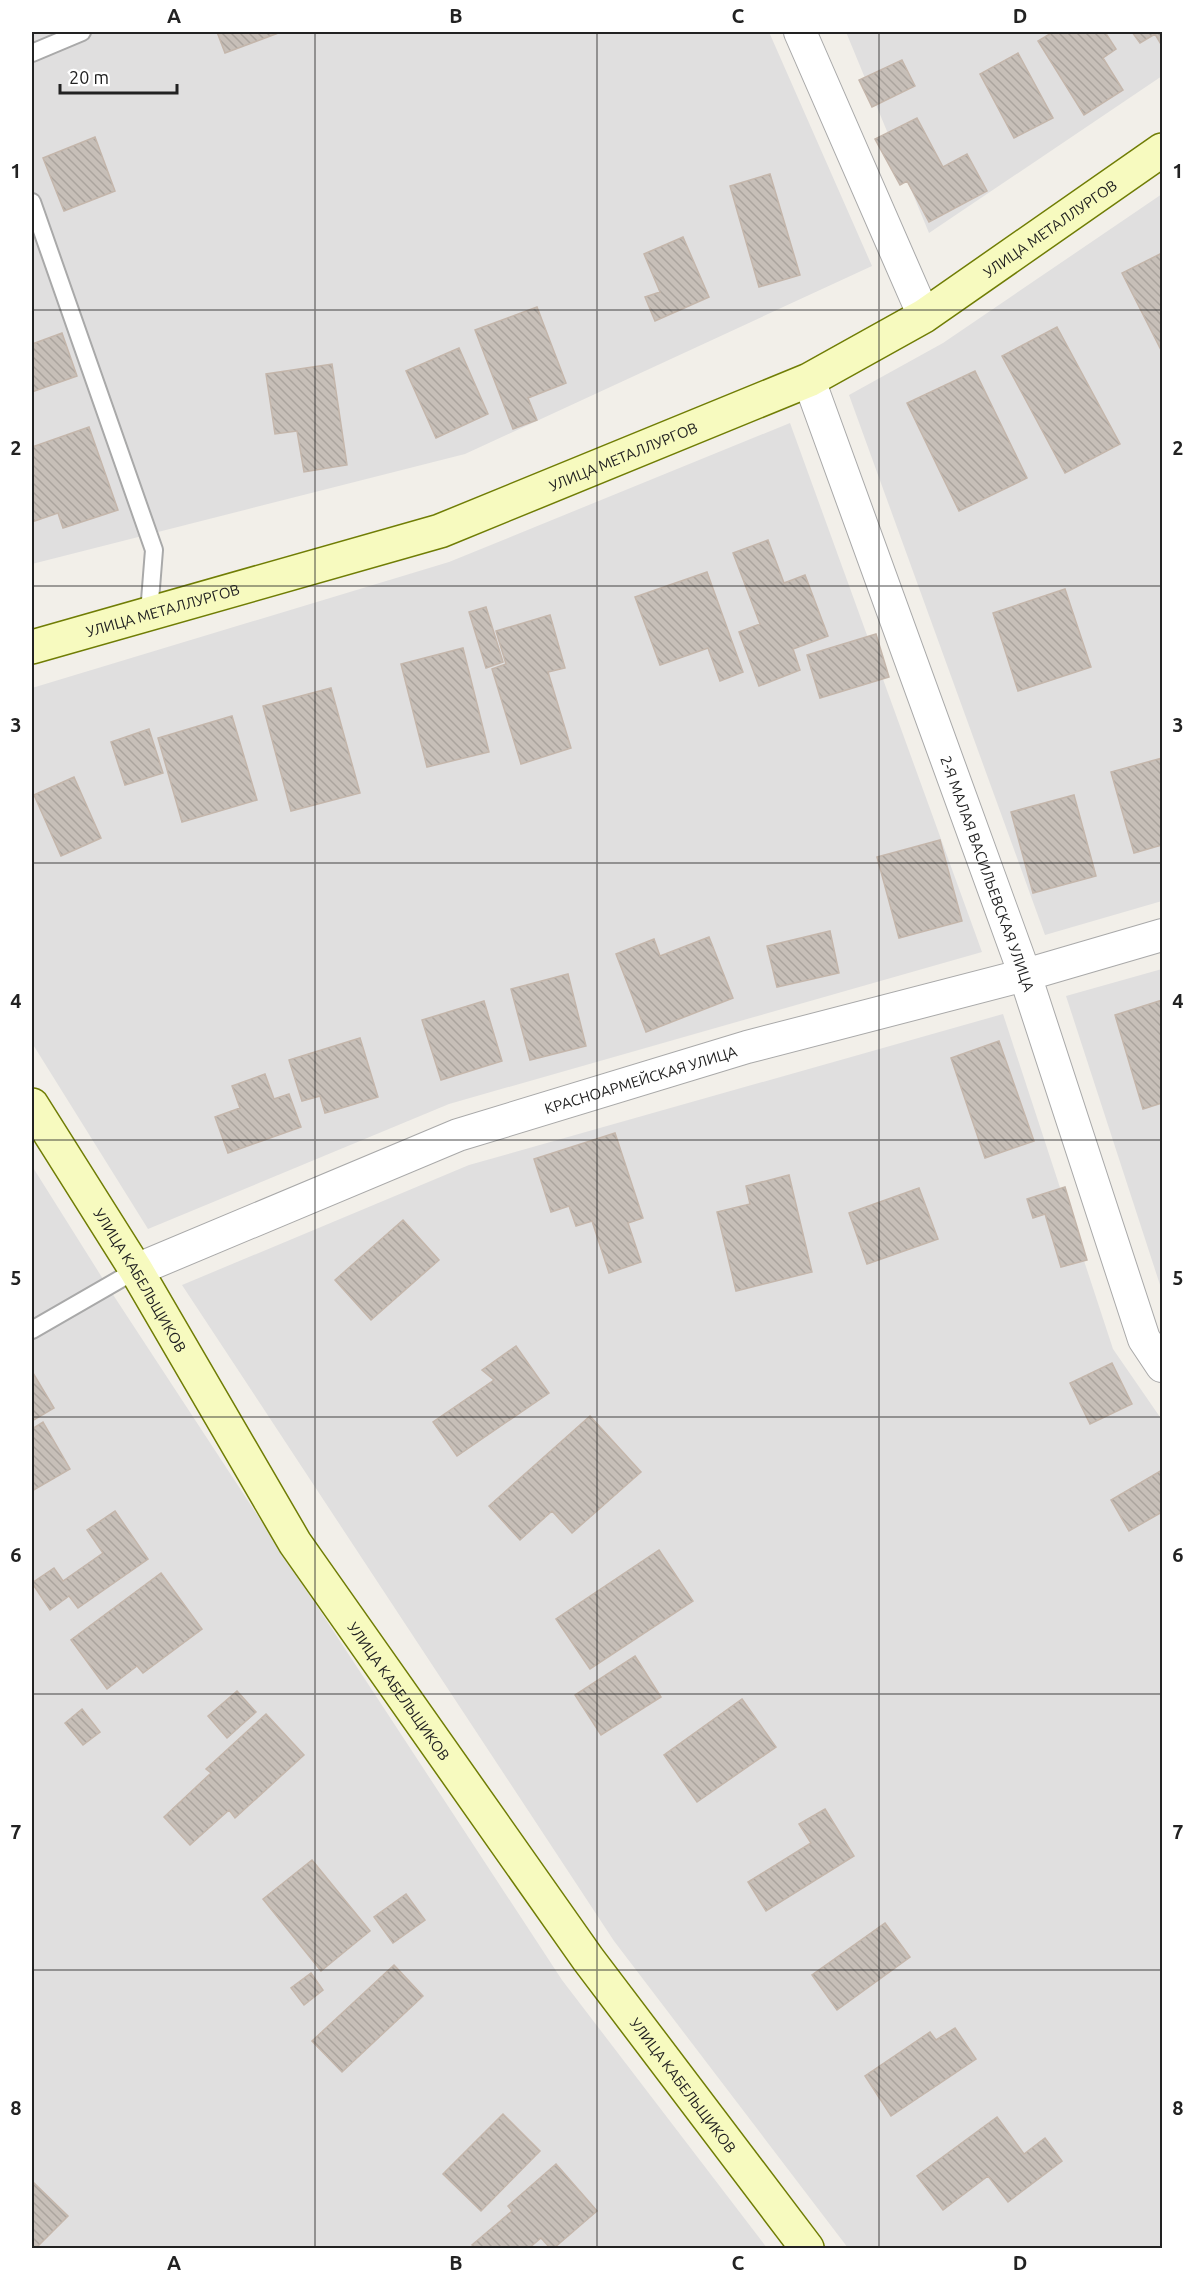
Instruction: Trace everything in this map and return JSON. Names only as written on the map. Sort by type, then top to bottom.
[{"type":"street","points":[[800,32],[924,316]]},
{"type":"street","name":"УЛИЦА МЕТАЛЛУРГОВ","points":[[32,646],[440,531],[809,380],[924,316],[1162,150]]},
{"type":"street","name":"2-Я МАЛАЯ ВАСИЛЬЕВСКАЯ УЛИЦА","points":[[809,380],[1024,975],[1144,1339],[1162,1366]]},
{"type":"street","name":"КРАСНОАРМЕЙСКАЯ УЛИЦА","points":[[136,1270],[458,1135],[747,1047],[1024,975],[1162,935]]},
{"type":"street","name":"УЛИЦА КАБЕЛЬЩИКОВ","points":[[32,1104],[136,1270],[295,1543],[588,1959],[807,2248]]},
{"type":"lane","points":[[32,53],[82,32]]},
{"type":"lane","points":[[32,202],[154,550],[149,613]]},
{"type":"lane","points":[[32,1330],[136,1270]]},
{"type":"shaded area","points":[[32,32],[769,32],[872,266],[465,454],[32,564]]},
{"type":"shaded area","points":[[846,32],[1162,32],[1162,76],[929,233]]},
{"type":"shaded area","points":[[1162,194],[1162,901],[1045,935],[849,395],[943,343]]},
{"type":"shaded area","points":[[790,423],[982,952],[449,1104],[148,1229],[32,1043],[32,688],[449,562]]},
{"type":"shaded area","points":[[1162,969],[1162,1291],[1066,996]]},
{"type":"shaded area","points":[[1003,1014],[1113,1349],[1162,1420],[1162,2248],[848,2248],[614,1941],[182,1285],[469,1165]]},
{"type":"shaded area","points":[[32,1166],[108,1287],[562,1980],[767,2248],[32,2248]]},
{"type":"building","points":[[217,32],[281,32],[225,53]]},
{"type":"building","points":[[1053,32],[1105,32],[1116,49],[1103,58],[1123,90],[1084,115],[1038,41]]},
{"type":"building","points":[[1132,32],[1162,32],[1162,46],[1155,34],[1140,43]]},
{"type":"building","points":[[1018,53],[1053,118],[1014,138],[980,74]]},
{"type":"building","points":[[902,60],[915,86],[872,107],[859,80]]},
{"type":"building","points":[[917,118],[943,167],[967,154],[987,191],[929,222],[907,181],[900,185],[875,139]]},
{"type":"building","points":[[95,137],[115,191],[64,211],[43,158]]},
{"type":"building","points":[[770,174],[800,275],[759,287],[730,186]]},
{"type":"building","points":[[683,237],[709,297],[655,321],[645,297],[660,292],[644,254]]},
{"type":"building","points":[[1162,253],[1162,352],[1122,273]]},
{"type":"building","points":[[537,307],[566,383],[528,398],[537,420],[513,429],[475,330]]},
{"type":"building","points":[[1057,327],[1120,444],[1065,473],[1002,356]]},
{"type":"building","points":[[62,333],[77,376],[32,392],[32,344]]},
{"type":"building","points":[[459,348],[488,414],[436,438],[406,371]]},
{"type":"building","points":[[332,364],[347,465],[304,472],[297,431],[275,434],[266,374]]},
{"type":"building","points":[[975,371],[1027,478],[959,511],[907,403]]},
{"type":"building","points":[[89,427],[118,510],[63,528],[58,513],[32,522],[32,447]]},
{"type":"building","points":[[768,540],[784,583],[805,575],[828,636],[793,649],[800,670],[759,686],[739,632],[760,624],[733,553]]},
{"type":"building","points":[[707,572],[743,672],[720,681],[708,648],[660,665],[635,597]]},
{"type":"building","points":[[1065,589],[1091,667],[1018,691],[993,613]]},
{"type":"building","points":[[486,607],[503,662],[486,668],[469,612]]},
{"type":"building","points":[[550,615],[565,668],[548,672],[571,748],[521,764],[492,669],[506,664],[496,631]]},
{"type":"building","points":[[876,634],[889,677],[820,698],[807,655]]},
{"type":"building","points":[[463,648],[489,752],[427,767],[401,664]]},
{"type":"building","points":[[331,688],[360,793],[291,811],[263,706]]},
{"type":"building","points":[[232,716],[257,800],[182,822],[158,738]]},
{"type":"building","points":[[149,729],[163,773],[125,785],[111,742]]},
{"type":"building","points":[[1162,758],[1162,845],[1134,853],[1111,772]]},
{"type":"building","points":[[74,777],[101,838],[61,856],[34,795]]},
{"type":"building","points":[[1074,795],[1096,876],[1033,893],[1011,812]]},
{"type":"building","points":[[940,840],[962,921],[899,938],[877,857]]},
{"type":"building","points":[[830,931],[839,973],[777,987],[767,946]]},
{"type":"building","points":[[709,937],[733,998],[646,1032],[616,954],[654,939],[660,956]]},
{"type":"building","points":[[568,974],[586,1046],[530,1060],[511,989]]},
{"type":"building","points":[[1162,1000],[1162,1103],[1143,1109],[1115,1015]]},
{"type":"building","points":[[484,1001],[502,1061],[441,1080],[422,1020]]},
{"type":"building","points":[[360,1038],[378,1097],[325,1113],[320,1096],[302,1101],[289,1060]]},
{"type":"building","points":[[999,1041],[1034,1141],[985,1158],[951,1058]]},
{"type":"building","points":[[265,1074],[274,1099],[289,1094],[301,1127],[228,1153],[215,1117],[240,1108],[232,1086]]},
{"type":"building","points":[[615,1133],[643,1218],[628,1223],[641,1262],[609,1273],[592,1221],[576,1226],[569,1206],[551,1212],[534,1159]]},
{"type":"building","points":[[789,1175],[812,1272],[736,1291],[717,1212],[750,1204],[746,1186]]},
{"type":"building","points":[[1065,1187],[1087,1260],[1061,1267],[1045,1214],[1033,1218],[1027,1199]]},
{"type":"building","points":[[919,1188],[938,1239],[867,1264],[849,1213]]},
{"type":"building","points":[[403,1220],[439,1260],[371,1320],[335,1280]]},
{"type":"building","points":[[516,1346],[549,1393],[457,1456],[433,1422],[494,1380],[482,1370]]},
{"type":"building","points":[[1112,1363],[1132,1404],[1090,1424],[1070,1383]]},
{"type":"building","points":[[32,1374],[54,1408],[32,1421]]},
{"type":"building","points":[[590,1416],[641,1472],[572,1533],[552,1511],[520,1540],[489,1506]]},
{"type":"building","points":[[43,1422],[70,1469],[32,1491],[32,1429]]},
{"type":"building","points":[[1162,1470],[1162,1512],[1129,1531],[1111,1500]]},
{"type":"building","points":[[115,1511],[148,1559],[78,1608],[69,1596],[50,1610],[32,1583],[54,1568],[63,1581],[103,1553],[87,1530]]},
{"type":"building","points":[[659,1550],[693,1601],[590,1669],[556,1619]]},
{"type":"building","points":[[161,1573],[202,1629],[143,1673],[137,1666],[107,1689],[71,1640]]},
{"type":"building","points":[[635,1656],[661,1697],[601,1735],[575,1695]]},
{"type":"building","points":[[237,1691],[256,1712],[227,1738],[208,1716]]},
{"type":"building","points":[[742,1699],[776,1747],[697,1802],[664,1755]]},
{"type":"building","points":[[82,1709],[100,1732],[83,1745],[65,1723]]},
{"type":"building","points":[[266,1714],[304,1755],[235,1818],[229,1810],[190,1845],[164,1817],[211,1773],[206,1769]]},
{"type":"building","points":[[825,1809],[854,1856],[766,1911],[748,1882],[811,1843],[799,1824]]},
{"type":"building","points":[[312,1860],[370,1931],[321,1971],[263,1899]]},
{"type":"building","points":[[406,1894],[425,1920],[393,1943],[374,1917]]},
{"type":"building","points":[[885,1923],[910,1957],[837,2010],[812,1975]]},
{"type":"building","points":[[394,1965],[423,1996],[342,2072],[312,2041]]},
{"type":"building","points":[[311,1973],[323,1990],[304,2005],[291,1988]]},
{"type":"building","points":[[955,2028],[976,2059],[891,2116],[865,2076],[930,2032],[936,2040]]},
{"type":"building","points":[[503,2114],[540,2151],[481,2211],[443,2174]]},
{"type":"building","points":[[997,2117],[1024,2154],[1045,2138],[1062,2161],[1008,2202],[988,2176],[943,2210],[917,2176]]},
{"type":"building","points":[[556,2164],[597,2211],[554,2248],[550,2248],[541,2238],[529,2248],[476,2248],[472,2245],[512,2211],[508,2206]]},
{"type":"building","points":[[32,2181],[68,2216],[36,2248],[32,2248]]}]
